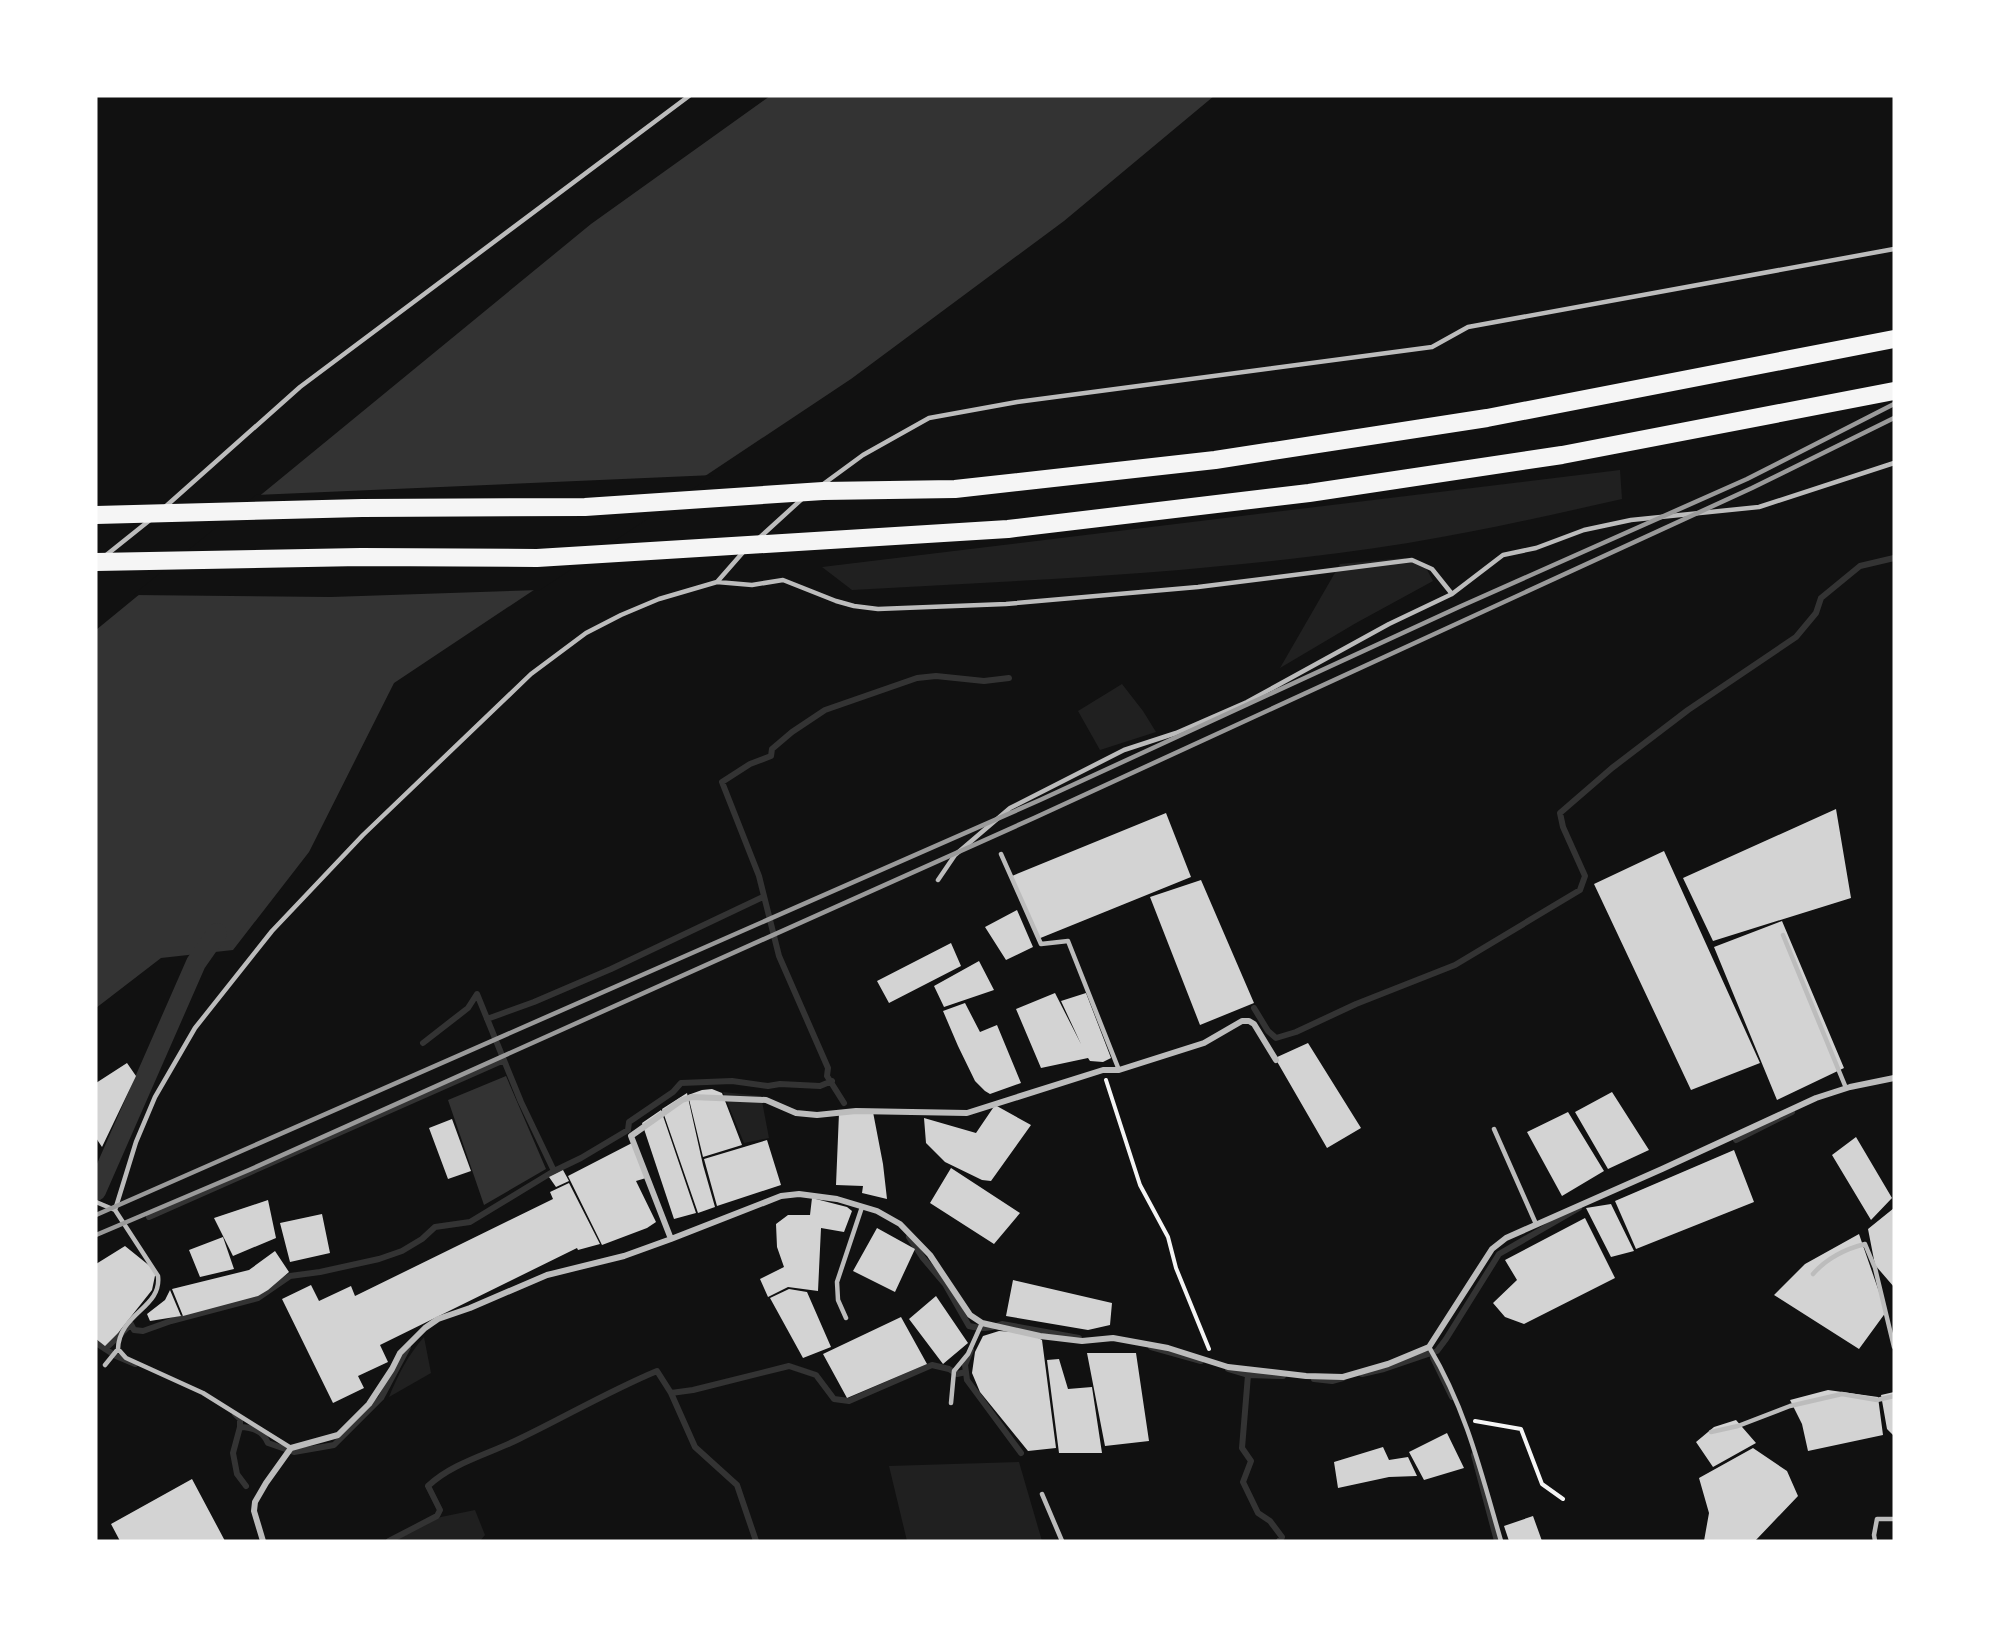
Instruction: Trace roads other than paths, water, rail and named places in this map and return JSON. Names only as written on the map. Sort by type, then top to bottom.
[{"type":"highway","points":[[98,515],[362,508],[585,507],[823,491],[955,489],[1215,460],[1487,418],[1894,339]]},
{"type":"highway","points":[[96,562],[361,557],[537,558],[1008,529],[1310,493],[1562,454],[1894,391]]},
{"type":"street","points":[[671,1239],[631,1136],[682,1100],[703,1096],[766,1100],[796,1113],[817,1115],[856,1111],[967,1113],[1030,1091],[1103,1070],[1119,1070],[1204,1043],[1242,1021],[1254,1024],[1276,1060]]},
{"type":"street","points":[[263,1541],[256,1522],[255,1502],[291,1448],[338,1434],[369,1404],[392,1370],[400,1353],[425,1328],[438,1319],[547,1275],[624,1256],[781,1196],[799,1194],[837,1199],[877,1211],[900,1224],[930,1255],[970,1315],[982,1323],[1040,1336],[1082,1341],[1113,1338],[1168,1348],[1228,1367],[1306,1376],[1343,1377],[1388,1364],[1429,1347],[1492,1248],[1506,1238],[1816,1098],[1846,1088],[1894,1078]]},
{"type":"lane","points":[[96,562],[160,512],[300,387],[689,96]]},
{"type":"lane","points":[[717,582],[744,551],[801,500],[862,455],[929,418],[1017,402],[1432,347],[1467,327],[1894,249]]},
{"type":"lane","points":[[938,880],[955,855],[1010,808],[1124,750],[1176,733],[1247,702],[1389,624],[1452,594],[1503,555],[1536,548],[1584,530],[1630,520],[1759,507],[1894,463]]},
{"type":"lane","points":[[115,1210],[140,1133],[155,1097],[195,1028],[272,931],[363,835],[531,674],[586,633],[621,615],[659,599],[717,582],[752,585],[783,580],[836,601],[878,609],[1006,604],[1198,587],[1412,560],[1432,569],[1452,594]]},
{"type":"lane","points":[[1001,854],[1041,944],[1068,941],[1119,1070]]},
{"type":"lane","points":[[1783,935],[1846,1088]]},
{"type":"lane","points":[[1494,1129],[1536,1224]]},
{"type":"lane","points":[[96,1203],[115,1210],[158,1276],[159,1287],[155,1295],[128,1322],[119,1338],[118,1349],[105,1365]]},
{"type":"lane","points":[[846,1318],[838,1300],[837,1282],[862,1207]]},
{"type":"lane","points":[[1813,1274],[1823,1263],[1849,1248],[1865,1244],[1875,1268],[1894,1347]]},
{"type":"lane","points":[[951,1402],[954,1371],[968,1354],[982,1323]]},
{"type":"lane","points":[[1429,1347],[1444,1373],[1465,1420],[1501,1541]]},
{"type":"lane","points":[[118,1349],[126,1358],[203,1393],[291,1448]]},
{"type":"lane","points":[[1712,1432],[1738,1426],[1790,1406],[1842,1394],[1877,1400],[1894,1396]]},
{"type":"lane","points":[[1042,1494],[1062,1541]]},
{"type":"lane","points":[[1875,1541],[1877,1519],[1894,1519]]},
{"type":"waterway","points":[[1254,1008],[1268,1031],[1276,1038],[1296,1032],[1356,1004],[1455,965],[1580,890],[1585,876],[1563,827],[1560,813],[1612,768],[1688,710],[1796,637],[1816,613],[1821,598],[1860,566],[1894,558]]},
{"type":"waterway","points":[[844,1103],[827,1076],[828,1068],[779,956],[759,876],[722,782],[750,764],[771,756],[772,749],[792,732],[825,710],[917,678],[936,676],[984,681],[1009,678]]},
{"type":"waterway","points":[[487,1019],[534,1002],[611,969],[763,897]]},
{"type":"waterway","points":[[96,1191],[196,963],[217,933]]},
{"type":"waterway","points":[[105,1349],[131,1324],[134,1330],[143,1331],[171,1321],[258,1298],[290,1276],[379,1259],[402,1251],[422,1239],[435,1227],[470,1222],[554,1171],[521,1102],[477,994],[468,1008],[423,1043]]},
{"type":"waterway","points":[[149,1217],[504,1060]]},
{"type":"waterway","points":[[554,1171],[628,1130],[629,1122],[673,1092],[681,1083],[732,1081],[768,1086],[780,1084],[820,1086],[832,1081]]},
{"type":"waterway","points":[[1736,1140],[1792,1112]]},
{"type":"waterway","points":[[1362,1374],[1437,1351],[1499,1254],[1579,1208]]},
{"type":"waterway","points":[[909,1237],[945,1284],[969,1326],[986,1328],[1002,1324],[1079,1338]]},
{"type":"waterway","points":[[96,1343],[116,1356],[135,1364]]},
{"type":"waterway","points":[[240,1427],[257,1430],[268,1443],[294,1452],[334,1445],[381,1398],[408,1347]]},
{"type":"waterway","points":[[1151,1347],[1201,1361]]},
{"type":"waterway","points":[[971,1350],[965,1365],[967,1380],[1021,1453]]},
{"type":"waterway","points":[[1433,1358],[1452,1397]]},
{"type":"waterway","points":[[389,1541],[437,1516],[440,1510],[428,1486],[448,1471],[657,1371],[671,1393],[693,1390],[789,1366],[816,1375],[834,1399],[849,1401],[932,1365],[949,1369],[957,1374],[966,1372]]},
{"type":"waterway","points":[[1228,1369],[1248,1375],[1283,1376]]},
{"type":"waterway","points":[[1248,1375],[1242,1448],[1251,1461],[1243,1482],[1258,1513],[1270,1521],[1282,1537],[1279,1541]]},
{"type":"waterway","points":[[1314,1379],[1332,1381],[1343,1378]]},
{"type":"waterway","points":[[671,1393],[695,1447],[737,1485],[756,1541]]},
{"type":"waterway","points":[[235,1414],[240,1419],[240,1427],[233,1453],[237,1474],[246,1486]]},
{"type":"waterway","points":[[1474,1455],[1497,1541]]},
{"type":"railway","points":[[96,1215],[1040,800],[1459,607],[1747,479],[1894,404]]},
{"type":"railway","points":[[96,1235],[249,1170],[1034,818],[1752,488],[1894,418]]}]
